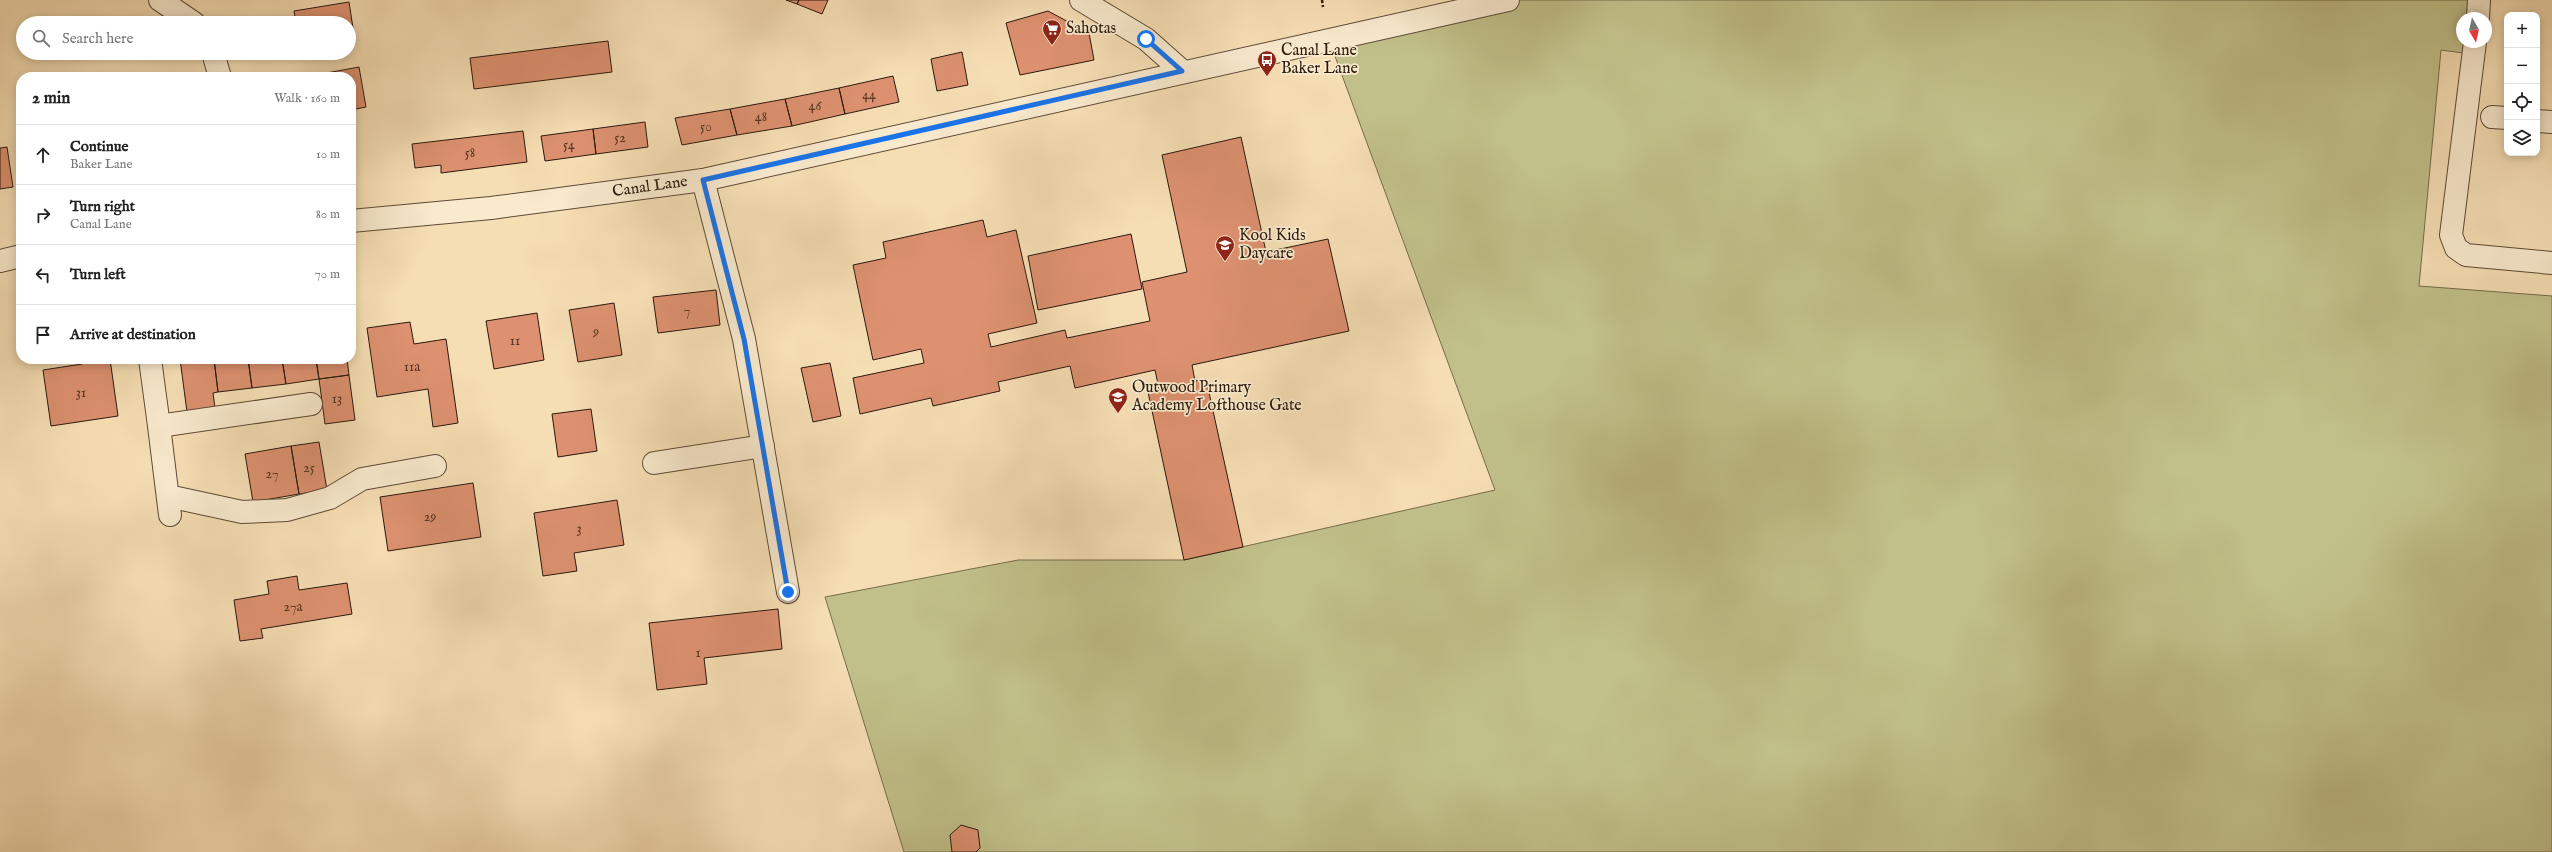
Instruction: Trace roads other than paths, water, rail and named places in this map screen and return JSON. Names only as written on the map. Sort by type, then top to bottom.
[{"type":"street","points":[[160,0],[184,16]]},
{"type":"street","points":[[1081,0],[1146,39],[1182,71]]},
{"type":"street","name":"Canal Lane","points":[[356,221],[491,208],[703,180],[1182,71],[1508,0]]},
{"type":"street","points":[[2478,12],[2479,0]]},
{"type":"street","points":[[2474,48],[2451,235],[2456,248],[2466,255],[2552,263]]},
{"type":"street","points":[[215,60],[219,72]]},
{"type":"street","points":[[2540,121],[2552,122]]},
{"type":"street","points":[[703,180],[744,339],[788,592]]},
{"type":"street","points":[[0,261],[16,257]]},
{"type":"street","points":[[151,364],[169,505],[242,512],[287,510],[330,498],[362,479],[435,466]]},
{"type":"street","points":[[159,426],[311,404]]},
{"type":"street","points":[[654,463],[763,446]]},
{"type":"place","name":"Sahotas","points":[[1052,46]]},
{"type":"place","name":"Canal Lane Baker Lane","points":[[1267,77]]},
{"type":"place","name":"Kool Kids Daycare","points":[[1225,262]]},
{"type":"place","name":"Outwood Primary Academy Lofthouse Gate","points":[[1118,414]]}]
